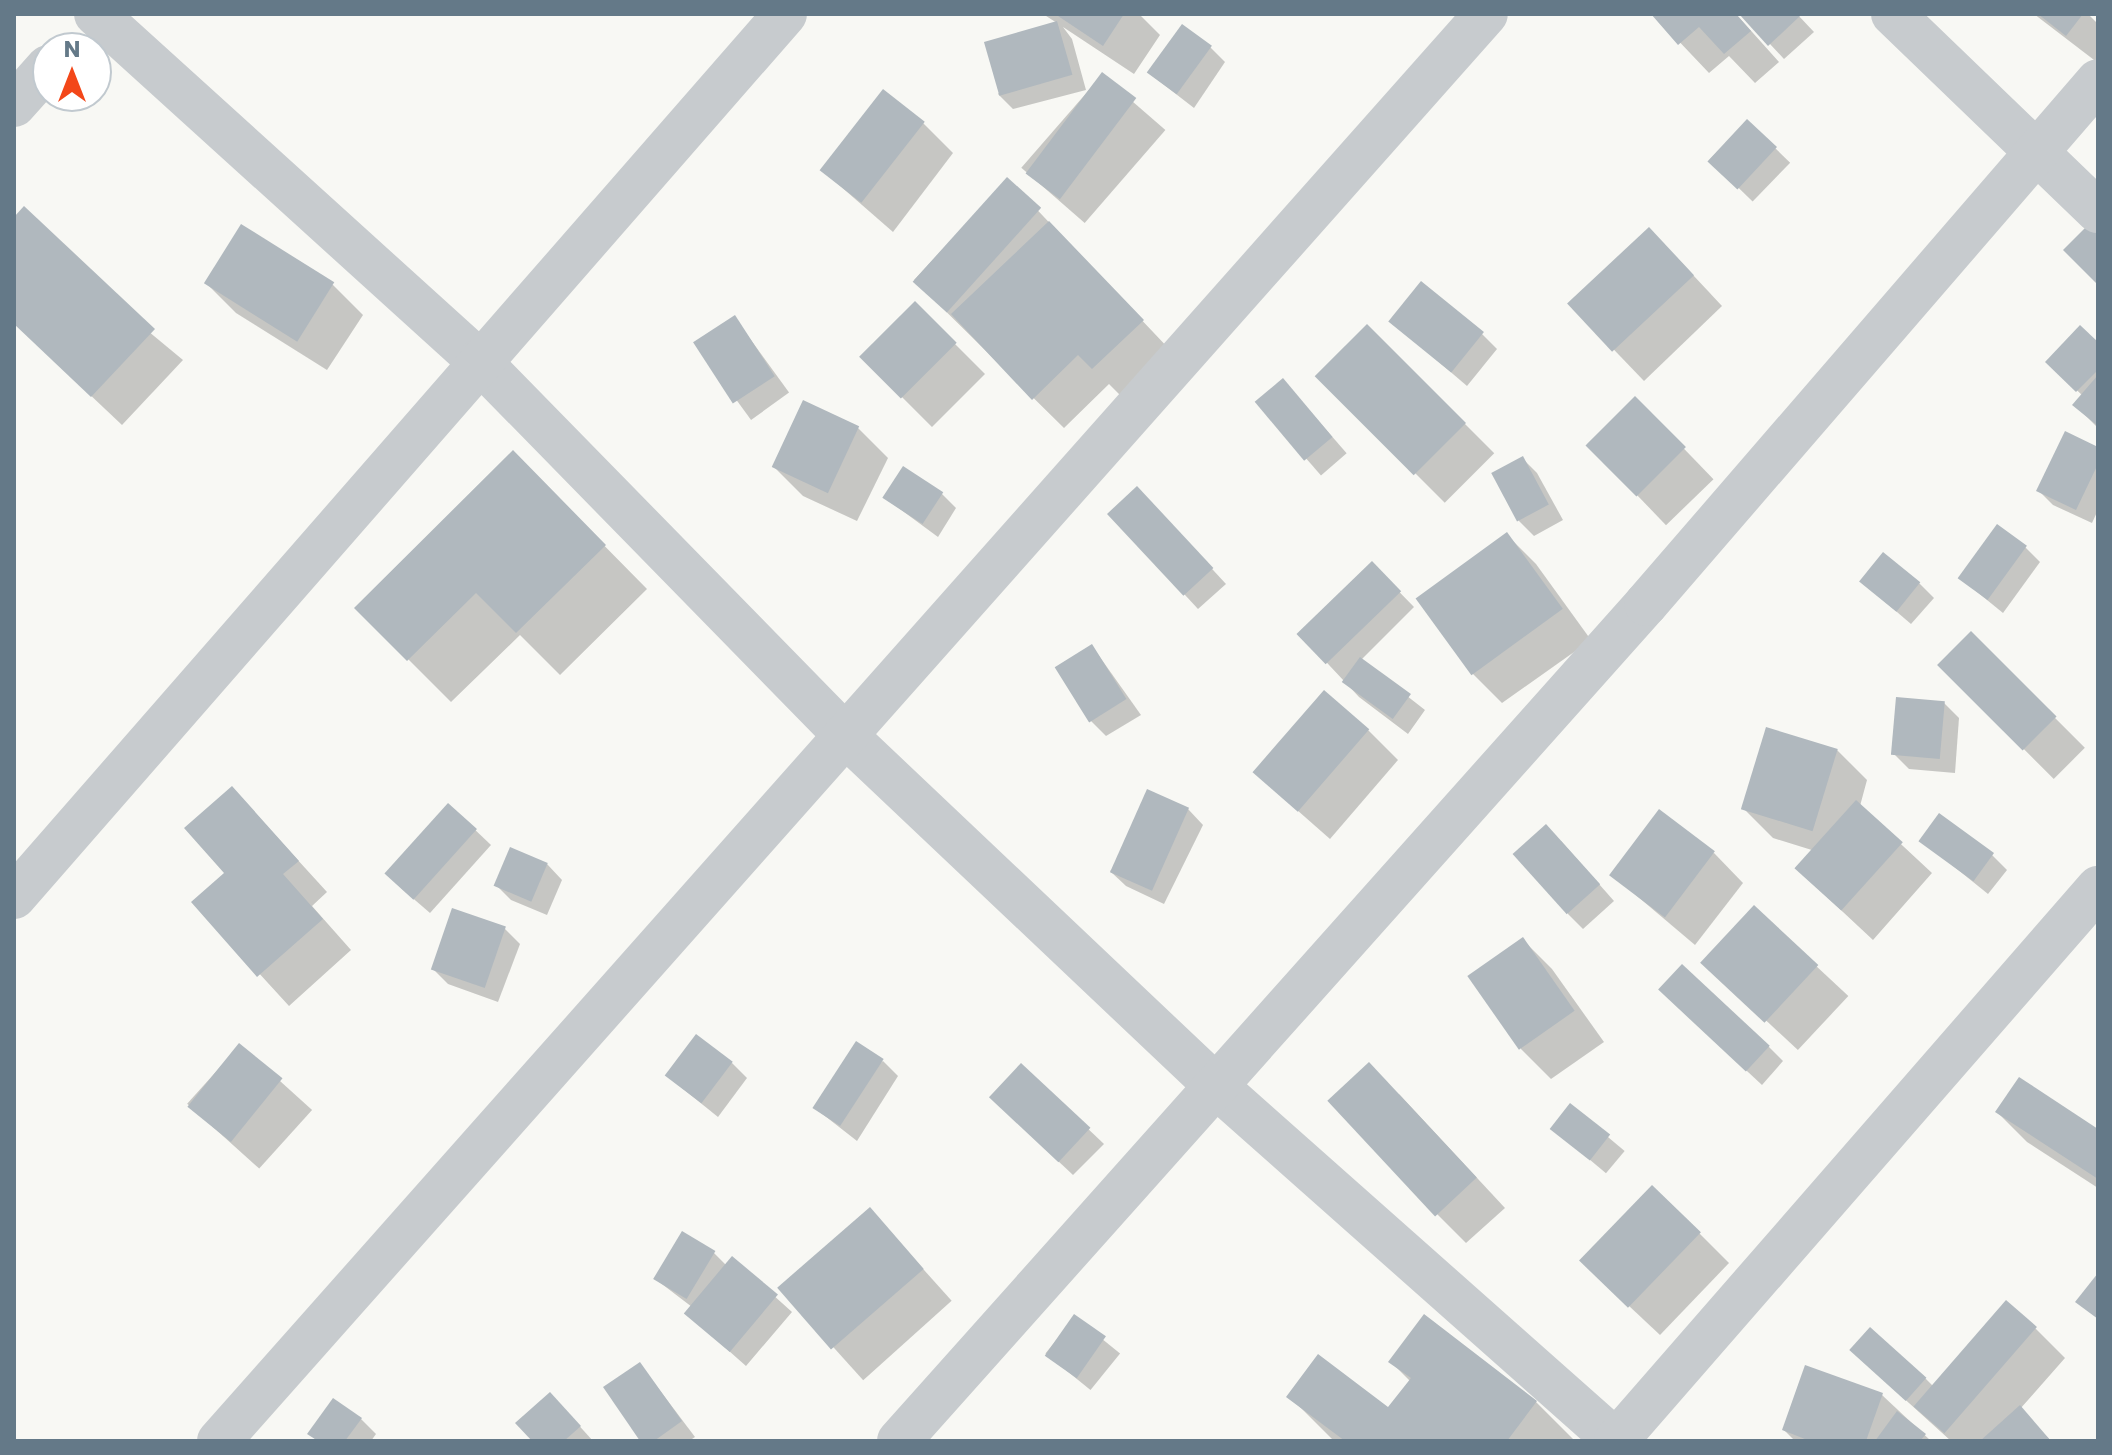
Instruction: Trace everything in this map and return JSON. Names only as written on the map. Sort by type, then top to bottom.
[{"type":"street","points":[[80,32],[96,14],[479,361],[845,735],[1218,1088],[1616,1441],[2098,888]]},
{"type":"street","points":[[14,897],[785,14]]},
{"type":"street","points":[[219,1441],[1486,14]]},
{"type":"street","points":[[1893,14],[2098,211]]},
{"type":"street","points":[[899,1441],[1218,1088],[1646,604],[2034,151],[2098,81]]},
{"type":"street","points":[[14,105],[32,85]]},
{"type":"building","points":[[1055,14],[1124,14],[1103,46]]},
{"type":"building","points":[[1651,14],[1736,14],[1751,31],[1724,54],[1699,27],[1678,45]]},
{"type":"building","points":[[1739,14],[1799,14],[1800,16],[1768,46]]},
{"type":"building","points":[[2038,14],[2083,14],[2066,36]]},
{"type":"building","points":[[1057,21],[1072,75],[999,96],[984,42]]},
{"type":"building","points":[[1182,24],[1212,46],[1177,94],[1147,73]]},
{"type":"building","points":[[1102,72],[1136,98],[1060,199],[1026,173]]},
{"type":"building","points":[[883,89],[925,122],[861,203],[820,170]]},
{"type":"building","points":[[1747,119],[1777,147],[1737,189],[1707,161]]},
{"type":"building","points":[[1007,177],[1041,208],[947,313],[913,282]]},
{"type":"building","points":[[24,206],[155,329],[91,397],[14,324],[14,217]]},
{"type":"building","points":[[2098,218],[2098,285],[2063,250]]},
{"type":"building","points":[[1049,221],[1144,320],[1092,369],[1078,355],[1032,400],[951,314]]},
{"type":"building","points":[[241,224],[334,282],[297,342],[204,283]]},
{"type":"building","points":[[1649,227],[1694,275],[1612,352],[1567,303]]},
{"type":"building","points":[[1421,281],[1484,332],[1451,372],[1388,321]]},
{"type":"building","points":[[915,301],[957,343],[901,399],[859,357]]},
{"type":"building","points":[[735,315],[775,376],[733,403],[693,342]]},
{"type":"building","points":[[1367,324],[1466,423],[1414,475],[1315,376]]},
{"type":"building","points":[[2080,325],[2098,342],[2098,370],[2076,392],[2045,362]]},
{"type":"building","points":[[2098,375],[2098,426],[2072,405]]},
{"type":"building","points":[[1283,378],[1332,437],[1304,461],[1255,402]]},
{"type":"building","points":[[1635,396],[1686,447],[1636,496],[1586,445]]},
{"type":"building","points":[[803,400],[859,426],[828,493],[772,467]]},
{"type":"building","points":[[2065,431],[2098,447],[2098,464],[2076,510],[2036,491]]},
{"type":"building","points":[[513,450],[606,545],[516,633],[476,593],[407,661],[354,608]]},
{"type":"building","points":[[1523,456],[1549,505],[1517,521],[1491,473]]},
{"type":"building","points":[[903,466],[943,492],[923,524],[882,498]]},
{"type":"building","points":[[1137,486],[1213,568],[1183,596],[1107,514]]},
{"type":"building","points":[[1997,524],[2027,546],[1988,600],[1958,578]]},
{"type":"building","points":[[1507,532],[1563,609],[1471,675],[1416,598]]},
{"type":"building","points":[[1883,552],[1920,582],[1896,612],[1859,582]]},
{"type":"building","points":[[1372,561],[1401,591],[1326,664],[1296,634]]},
{"type":"building","points":[[1971,631],[2057,717],[2023,751],[1937,665]]},
{"type":"building","points":[[1092,644],[1126,699],[1089,722],[1055,667]]},
{"type":"building","points":[[1360,657],[1411,694],[1393,719],[1342,682]]},
{"type":"building","points":[[1324,690],[1369,729],[1298,812],[1252,772]]},
{"type":"building","points":[[1896,697],[1945,701],[1940,759],[1891,755]]},
{"type":"building","points":[[1766,727],[1838,749],[1813,831],[1741,809]]},
{"type":"building","points":[[232,786],[299,861],[283,874],[323,919],[257,977],[191,902],[224,873],[184,828]]},
{"type":"building","points":[[1147,789],[1189,808],[1152,891],[1110,872]]},
{"type":"building","points":[[1856,800],[1903,842],[1841,911],[1794,868]]},
{"type":"building","points":[[448,803],[477,829],[413,900],[384,874]]},
{"type":"building","points":[[1659,809],[1715,851],[1665,917],[1609,875]]},
{"type":"building","points":[[1939,813],[1994,853],[1973,881],[1918,841]]},
{"type":"building","points":[[1546,824],[1600,884],[1567,914],[1513,854]]},
{"type":"building","points":[[510,847],[548,863],[531,902],[494,886]]},
{"type":"building","points":[[1754,905],[1818,965],[1764,1023],[1700,963]]},
{"type":"building","points":[[452,908],[506,927],[485,988],[431,969]]},
{"type":"building","points":[[1523,937],[1575,1011],[1519,1050],[1467,976]]},
{"type":"building","points":[[1682,964],[1770,1046],[1746,1071],[1658,990]]},
{"type":"building","points":[[696,1034],[733,1062],[701,1103],[665,1076]]},
{"type":"building","points":[[856,1041],[884,1059],[840,1126],[812,1108]]},
{"type":"building","points":[[239,1043],[283,1078],[231,1142],[187,1107]]},
{"type":"building","points":[[1369,1062],[1477,1178],[1435,1216],[1327,1101]]},
{"type":"building","points":[[1021,1063],[1090,1128],[1058,1162],[989,1097]]},
{"type":"building","points":[[2019,1077],[2098,1129],[2098,1179],[1995,1112]]},
{"type":"building","points":[[1570,1103],[1610,1134],[1590,1160],[1550,1129]]},
{"type":"building","points":[[1652,1185],[1701,1232],[1628,1308],[1579,1261]]},
{"type":"building","points":[[870,1207],[924,1269],[831,1350],[777,1288]]},
{"type":"building","points":[[682,1231],[715,1251],[687,1299],[653,1279]]},
{"type":"building","points":[[732,1256],[778,1295],[730,1352],[684,1313]]},
{"type":"building","points":[[2098,1273],[2098,1319],[2075,1302]]},
{"type":"building","points":[[2006,1300],[2037,1327],[1944,1433],[1913,1406]]},
{"type":"building","points":[[1074,1314],[1106,1336],[1077,1378],[1045,1356]]},
{"type":"building","points":[[1424,1314],[1537,1401],[1507,1441],[1345,1441],[1286,1397],[1318,1354],[1388,1407],[1411,1378],[1388,1362]]},
{"type":"building","points":[[1870,1327],[1926,1378],[1906,1401],[1849,1350]]},
{"type":"building","points":[[640,1362],[682,1421],[654,1441],[640,1441],[603,1387]]},
{"type":"building","points":[[1805,1365],[1883,1393],[1866,1441],[1810,1441],[1782,1430]]},
{"type":"building","points":[[550,1392],[581,1426],[564,1441],[532,1441],[515,1423]]},
{"type":"building","points":[[333,1398],[362,1418],[345,1441],[318,1441],[307,1434]]},
{"type":"building","points":[[2020,1405],[2051,1441],[1980,1441]]},
{"type":"building","points":[[1897,1411],[1926,1434],[1920,1441],[1875,1441]]}]
